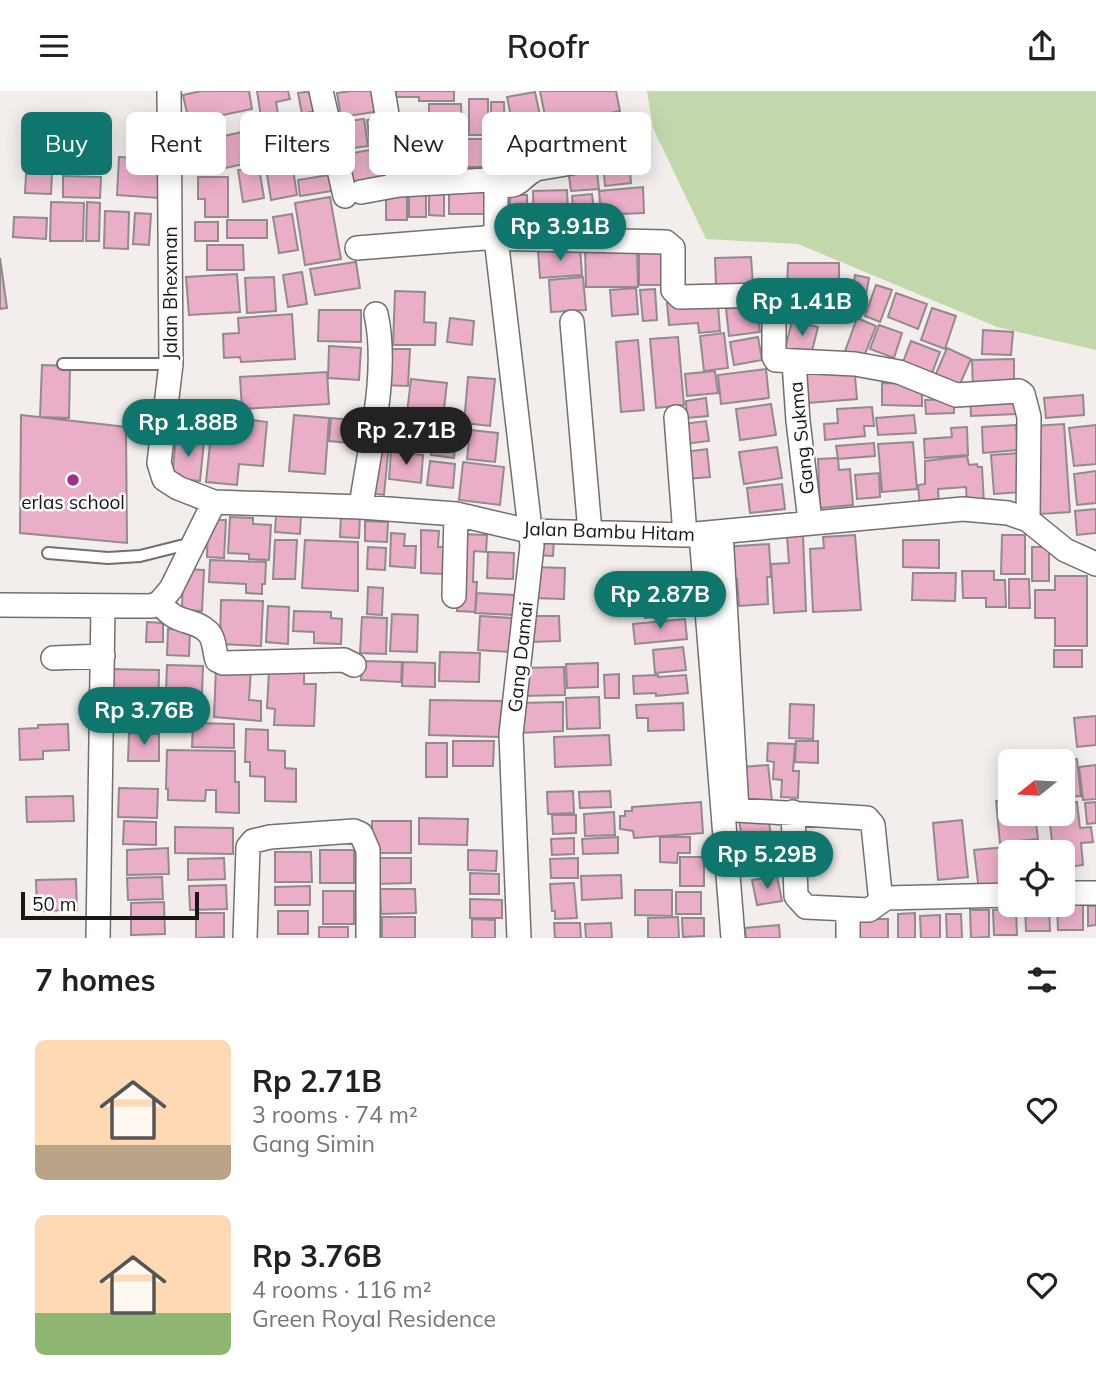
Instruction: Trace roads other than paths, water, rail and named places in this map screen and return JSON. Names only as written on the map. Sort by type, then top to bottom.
[{"type":"street","points":[[321,91],[353,194],[399,185],[489,180],[496,186],[516,186],[522,183],[526,175]]},
{"type":"street","points":[[383,91],[399,185]]},
{"type":"street","name":"Jalan Bhexman","points":[[175,92],[172,364],[159,463],[164,479],[178,488],[214,502]]},
{"type":"street","name":"Gang Damai","points":[[496,186],[496,238],[532,546],[511,734],[519,938]]},
{"type":"street","points":[[357,249],[496,238],[667,242],[673,248],[673,290],[680,297],[774,297],[775,359],[794,362]]},
{"type":"street","points":[[360,507],[378,389],[380,333],[376,314]]},
{"type":"street","points":[[572,322],[590,532]]},
{"type":"street","name":"Gang Sukma","points":[[810,521],[794,362],[855,364],[899,372],[956,395],[1019,391],[1024,396],[1028,417],[1028,520]]},
{"type":"street","points":[[676,417],[702,534],[737,810],[793,811],[867,818],[872,821],[880,893],[886,898]]},
{"type":"street","points":[[0,605],[152,606],[160,602],[171,589],[214,502]]},
{"type":"street","name":"Jalan Bambu Hitam","points":[[214,502],[360,507],[456,514],[529,531],[702,534],[810,521],[963,509],[1008,513],[1028,520],[1065,550],[1096,563]]},
{"type":"street","points":[[454,596],[456,514]]},
{"type":"street","points":[[702,534],[733,938]]},
{"type":"street","points":[[160,602],[166,611],[176,618],[209,633],[214,641],[217,660],[223,663],[344,660],[354,665]]},
{"type":"street","points":[[99,938],[103,606]]},
{"type":"street","points":[[53,658],[103,656]]},
{"type":"street","points":[[793,811],[796,896],[806,907],[869,910],[886,898],[998,895]]},
{"type":"street","points":[[245,938],[248,847],[253,841],[261,838],[354,831],[361,834],[368,850],[368,938]]},
{"type":"street","points":[[1075,894],[1096,893]]},
{"type":"street","points":[[848,910],[848,938]]},
{"type":"lane","points":[[63,364],[172,364]]},
{"type":"lane","points":[[48,552],[108,558],[129,557],[194,543]]},
{"type":"place","name":"erlas school","points":[[73,480]]}]
